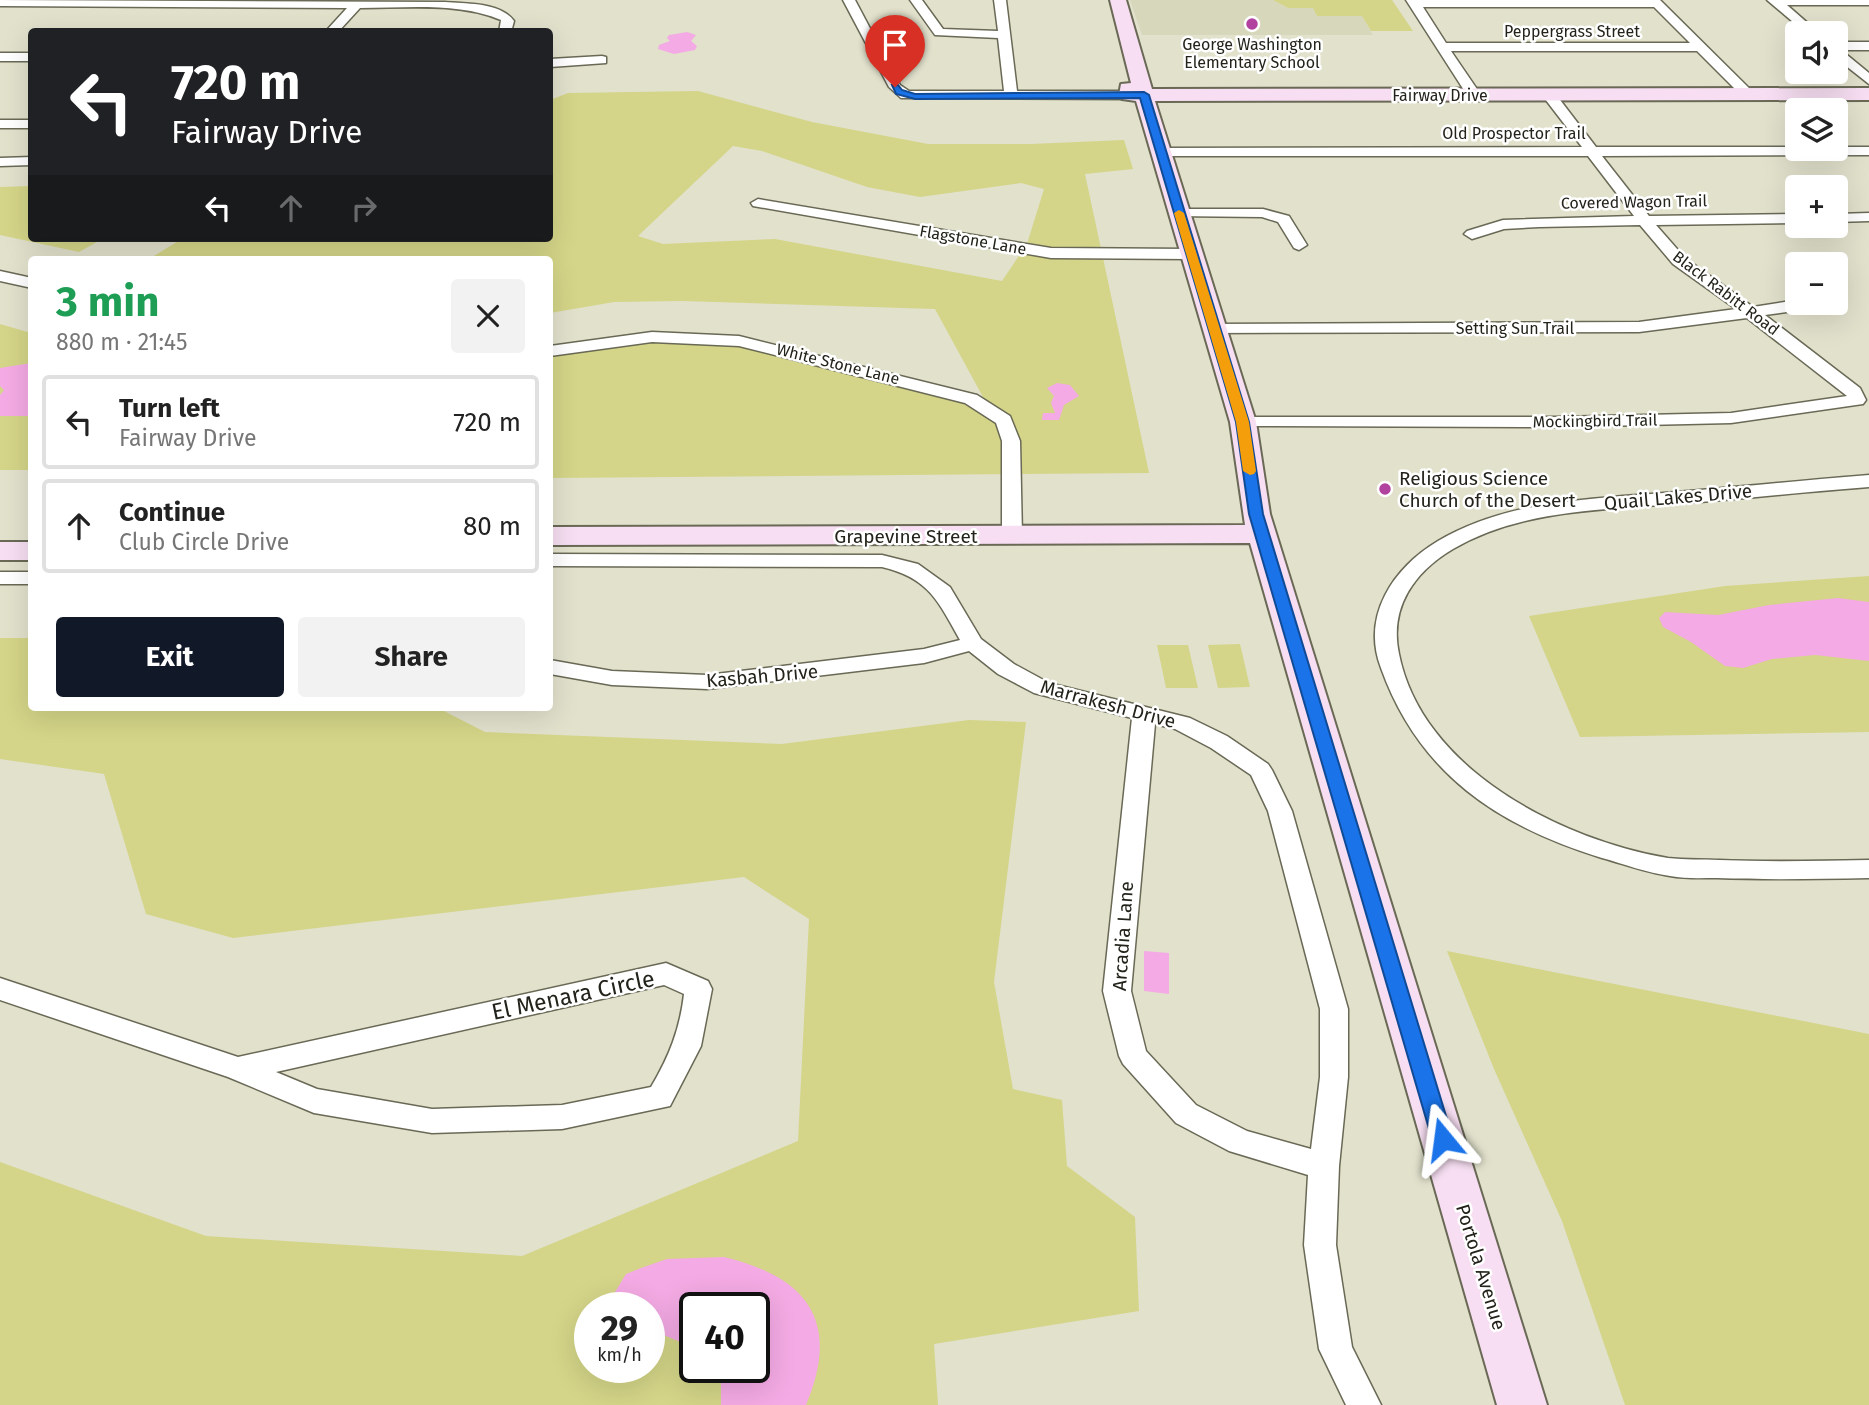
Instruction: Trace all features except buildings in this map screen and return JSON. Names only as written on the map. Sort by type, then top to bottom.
[{"type":"street","points":[[485,9],[499,0]]},
{"type":"street","name":"Fairway Drive","points":[[849,0],[899,92],[915,96],[1869,94]]},
{"type":"street","points":[[916,0],[939,32],[1004,35]]},
{"type":"street","points":[[1000,0],[1011,95]]},
{"type":"street","name":"Portola Avenue","points":[[1105,0],[1179,213],[1242,422],[1256,514],[1522,1405]]},
{"type":"street","name":"Portola Avenue","points":[[1118,0],[1137,95]]},
{"type":"street","points":[[335,28],[360,1]]},
{"type":"street","points":[[0,3],[360,1],[445,5],[485,9],[505,17],[508,21],[506,28]]},
{"type":"street","points":[[1774,1],[1869,2]]},
{"type":"street","points":[[1774,1],[1798,21]]},
{"type":"street","points":[[1413,2],[1655,2],[1749,95]]},
{"type":"street","points":[[1413,2],[1474,95]]},
{"type":"street","points":[[1848,46],[1869,46]]},
{"type":"street","name":"Peppergrass Street","points":[[1443,47],[1700,47]]},
{"type":"street","points":[[0,57],[28,57]]},
{"type":"street","points":[[553,63],[603,60]]},
{"type":"street","points":[[1848,62],[1869,80]]},
{"type":"street","name":"Black Rabitt Road","points":[[1549,95],[1661,242],[1679,261],[1791,342]]},
{"type":"street","points":[[0,124],[28,124]]},
{"type":"street","name":"Old Prospector Trail","points":[[1159,152],[1869,151]]},
{"type":"street","points":[[0,162],[28,161]]},
{"type":"street","name":"Flagstone Lane","points":[[758,203],[1051,253],[1190,254]]},
{"type":"street","points":[[1179,213],[1264,213],[1284,219],[1300,245]]},
{"type":"street","points":[[1848,218],[1869,217]]},
{"type":"street","name":"Covered Wagon Trail","points":[[1472,234],[1503,225],[1645,219],[1785,218]]},
{"type":"street","points":[[0,276],[28,282]]},
{"type":"street","name":"Setting Sun Trail","points":[[1213,329],[1639,327],[1696,322],[1785,307]]},
{"type":"street","name":"White Stone Lane","points":[[553,351],[652,337],[739,341],[971,399],[1004,420],[1011,441],[1012,536]]},
{"type":"street","name":"Mockingbird Trail","points":[[1242,422],[1558,422],[1731,418],[1857,400],[1854,391],[1791,342]]},
{"type":"street","name":"Quail Lakes Drive","points":[[1869,481],[1577,506],[1526,515],[1480,528],[1425,558],[1405,577],[1392,597],[1384,631],[1385,646],[1394,676],[1422,734],[1463,777],[1520,817],[1559,835],[1669,867],[1775,871],[1869,869]]},
{"type":"street","name":"Grapevine Street","points":[[553,536],[1262,534]]},
{"type":"street","points":[[0,551],[28,551]]},
{"type":"street","name":"Marrakesh Drive","points":[[553,560],[882,561],[911,568],[943,591],[973,643],[1006,669],[1042,688],[1182,723],[1260,770],[1280,811],[1334,1009],[1334,1077],[1324,1166],[1320,1245],[1336,1349],[1364,1405]]},
{"type":"street","name":"Kasbah Drive","points":[[553,667],[625,679],[707,682],[809,672],[924,656],[973,643]]},
{"type":"street","name":"Arcadia Lane","points":[[1144,714],[1117,991],[1133,1056],[1186,1114],[1240,1142],[1324,1166]]},
{"type":"street","name":"El Menara Circle","points":[[0,989],[238,1069],[314,1101],[432,1121],[562,1117],[660,1097],[682,1062],[695,1021],[698,989],[666,974],[238,1069]]},
{"type":"shaded area","name":"George Washington Elementary School","points":[[1130,0],[1273,0],[1288,8],[1314,8],[1317,16],[1362,16],[1373,35],[1142,35]]},
{"type":"shaded area","points":[[687,32],[696,35],[691,41],[697,46],[695,50],[674,54],[658,49],[659,45],[670,41],[667,38],[669,35]]},
{"type":"shaded area","points":[[28,363],[28,416],[0,416],[0,395],[4,390],[0,386],[0,368]]},
{"type":"shaded area","points":[[1057,383],[1070,385],[1079,396],[1064,405],[1059,420],[1042,420],[1043,413],[1055,413],[1051,403],[1054,396],[1047,388]]},
{"type":"shaded area","points":[[1838,598],[1869,602],[1869,661],[1815,655],[1772,659],[1743,668],[1725,666],[1691,642],[1663,627],[1659,618],[1665,612],[1718,615],[1769,605]]},
{"type":"shaded area","points":[[1144,951],[1169,953],[1169,994],[1144,991]]},
{"type":"shaded area","points":[[724,1257],[777,1277],[796,1291],[810,1307],[818,1327],[820,1350],[816,1376],[806,1405],[721,1405],[721,1383],[770,1383],[770,1292],[679,1292],[679,1341],[665,1336],[665,1292],[615,1292],[626,1274],[667,1259]]},
{"type":"green space","points":[[1273,0],[1392,0],[1413,31],[1371,31],[1362,16],[1317,16],[1313,8],[1288,8]]},
{"type":"green space","points":[[698,91],[812,122],[928,144],[1031,144],[1124,140],[1133,169],[1085,174],[1149,473],[553,478],[553,356],[648,343],[717,343],[765,350],[969,400],[983,397],[935,309],[682,301],[614,302],[553,312],[553,256],[154,256],[177,242],[553,242],[553,99],[568,93]],"holes":[[[733,146],[762,151],[867,187],[920,197],[1021,183],[1044,189],[1027,244],[1002,281],[775,239],[663,244],[638,236]]]},
{"type":"green space","points":[[28,186],[28,241],[0,235],[0,187]]},
{"type":"green space","points":[[33,242],[97,242],[79,252]]},
{"type":"green space","points":[[0,324],[28,332],[28,470],[0,470]]},
{"type":"green space","points":[[1869,576],[1869,732],[1580,737],[1529,616],[1725,586]]},
{"type":"green space","points":[[0,638],[28,638],[28,711],[444,711],[485,732],[782,744],[969,720],[1026,722],[994,982],[1013,1089],[1062,1100],[1067,1166],[1135,1217],[1139,1311],[934,1344],[938,1405],[0,1405],[0,1162],[206,1236],[522,1256],[798,1141],[809,919],[744,877],[233,938],[146,914],[104,774],[0,759]]},
{"type":"green space","points":[[1240,644],[1250,687],[1218,688],[1208,645]]},
{"type":"green space","points":[[1157,645],[1188,645],[1198,688],[1166,688]]},
{"type":"green space","points":[[1447,951],[1869,1034],[1869,1405],[1625,1405],[1562,1221],[1494,1069]]},
{"type":"slow traffic","points":[[1179,213],[1242,422],[1250,471]]},
{"type":"place","name":"George Washington Elementary School","points":[[1252,24]]},
{"type":"place","name":"Religious Science Church of the Desert","points":[[1385,489]]},
{"type":"route","points":[[895,87],[906,95],[933,97],[1144,95],[1242,422],[1256,514],[1443,1139]]}]
